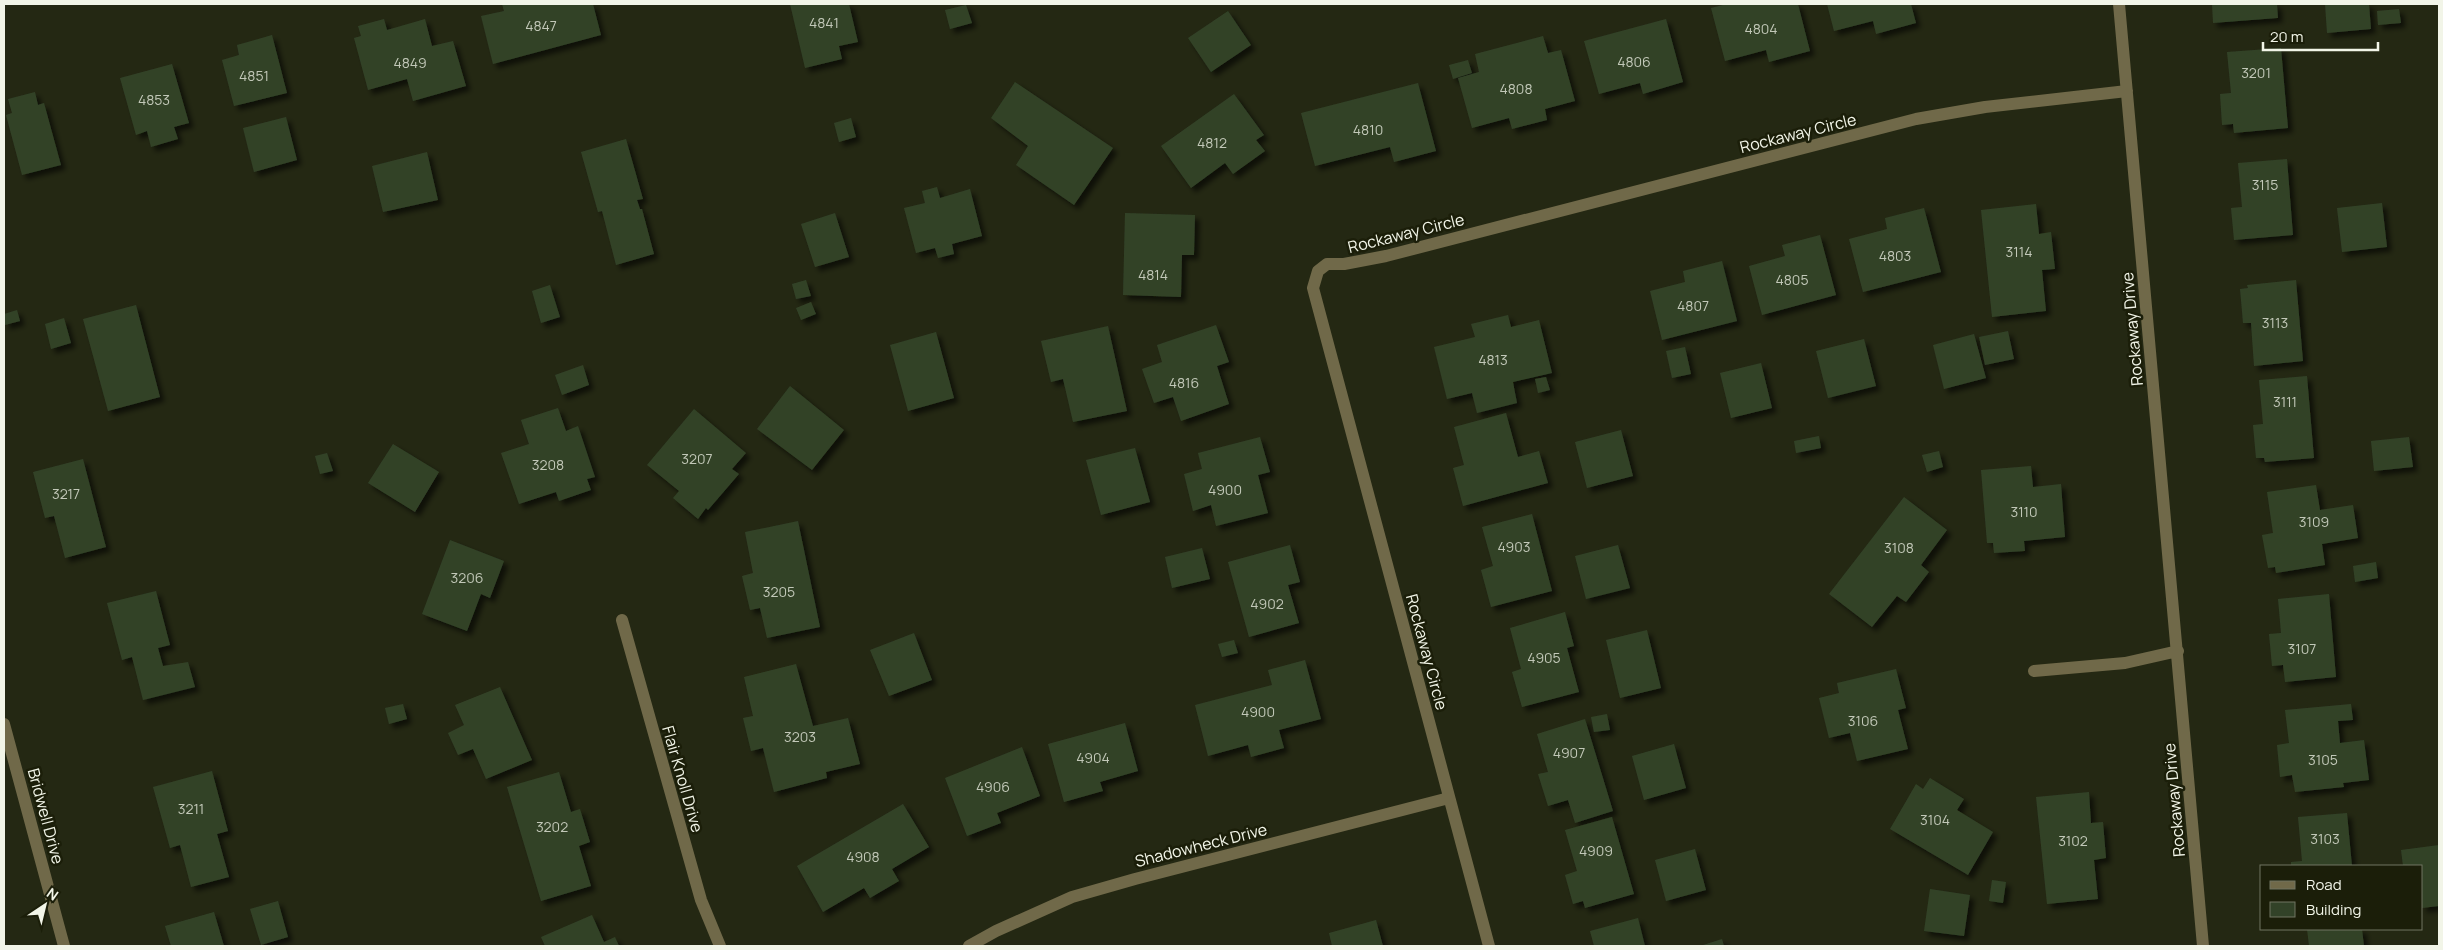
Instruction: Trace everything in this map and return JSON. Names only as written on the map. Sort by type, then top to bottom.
[{"type":"street","name":"Rockaway Drive","points":[[2118,4],[2178,650],[2203,946]]},
{"type":"street","name":"Rockaway Circle","points":[[1489,946],[1313,288],[1318,271],[1327,264],[1344,264],[1386,256],[1916,119],[1985,107],[2127,91]]},
{"type":"street","name":"Flair Knoll Drive","points":[[622,620],[701,900],[720,946]]},
{"type":"street","points":[[2034,671],[2125,663],[2178,650]]},
{"type":"street","name":"Bridwell Drive","points":[[4,724],[64,946]]},
{"type":"street","name":"Shadowheck Drive","points":[[969,946],[996,931],[1072,897],[1449,798]]},
{"type":"building","points":[[502,4],[593,4],[601,35],[493,64],[481,16],[504,11]]},
{"type":"building","points":[[790,4],[849,4],[858,42],[839,46],[842,59],[805,68]]},
{"type":"building","points":[[1727,4],[1798,4],[1810,51],[1769,62],[1766,50],[1725,61],[1711,8]]},
{"type":"building","points":[[1827,4],[1911,4],[1916,23],[1876,34],[1873,21],[1834,31]]},
{"type":"building","points":[[2212,4],[2277,4],[2278,18],[2213,23]]},
{"type":"building","points":[[2325,4],[2369,4],[2371,29],[2327,33]]},
{"type":"building","points":[[966,5],[972,23],[950,29],[945,10]]},
{"type":"building","points":[[2399,9],[2401,23],[2378,25],[2377,11]]},
{"type":"building","points":[[1228,11],[1251,45],[1211,72],[1188,38]]},
{"type":"building","points":[[384,19],[387,30],[425,19],[432,46],[453,41],[466,86],[413,101],[407,79],[368,90],[354,38],[361,36],[358,26]]},
{"type":"building","points":[[1666,19],[1683,82],[1643,94],[1640,83],[1599,94],[1584,41]]},
{"type":"building","points":[[272,35],[287,93],[234,106],[222,60],[239,55],[237,45]]},
{"type":"building","points":[[1543,36],[1548,53],[1561,50],[1575,101],[1545,109],[1547,120],[1512,129],[1509,118],[1472,128],[1458,78],[1479,72],[1475,54]]},
{"type":"building","points":[[2281,48],[2288,128],[2234,133],[2233,124],[2222,125],[2220,94],[2231,93],[2227,52]]},
{"type":"building","points":[[1468,60],[1472,73],[1453,79],[1449,65]]},
{"type":"building","points":[[172,64],[189,123],[174,127],[178,139],[151,147],[147,131],[136,135],[120,78]]},
{"type":"building","points":[[1015,82],[1113,148],[1074,205],[1016,165],[1028,146],[991,118]]},
{"type":"building","points":[[1418,83],[1436,151],[1394,162],[1390,147],[1315,166],[1301,113]]},
{"type":"building","points":[[35,92],[38,105],[44,103],[61,165],[22,175],[6,115],[12,113],[8,99]]},
{"type":"building","points":[[1234,94],[1264,135],[1256,140],[1265,151],[1233,174],[1225,163],[1191,188],[1161,146]]},
{"type":"building","points":[[286,117],[297,160],[254,172],[243,128]]},
{"type":"building","points":[[851,118],[856,137],[839,142],[834,123]]},
{"type":"building","points":[[626,139],[643,199],[637,200],[640,209],[642,209],[654,254],[616,265],[602,211],[598,212],[581,152]]},
{"type":"building","points":[[427,152],[438,200],[383,212],[372,166]]},
{"type":"building","points":[[2287,159],[2293,235],[2234,240],[2231,208],[2242,207],[2238,163]]},
{"type":"building","points":[[937,187],[940,198],[970,189],[982,236],[952,244],[954,254],[938,258],[935,248],[916,253],[904,208],[925,203],[922,191]]},
{"type":"building","points":[[2382,203],[2387,247],[2342,252],[2337,208]]},
{"type":"building","points":[[2036,204],[2039,234],[2051,232],[2055,269],[2042,270],[2046,311],[1992,317],[1981,210]]},
{"type":"building","points":[[1924,208],[1941,272],[1863,292],[1849,239],[1887,229],[1885,218]]},
{"type":"building","points":[[835,213],[849,257],[815,267],[801,224]]},
{"type":"building","points":[[1125,213],[1195,215],[1194,255],[1182,255],[1181,297],[1123,295]]},
{"type":"building","points":[[1820,235],[1836,295],[1762,315],[1749,266],[1785,256],[1782,245]]},
{"type":"building","points":[[1722,261],[1737,321],[1662,340],[1650,291],[1685,282],[1683,271]]},
{"type":"building","points":[[806,280],[811,296],[796,299],[792,284]]},
{"type":"building","points":[[2296,280],[2303,361],[2254,366],[2251,323],[2243,323],[2240,289],[2248,288],[2247,285]]},
{"type":"building","points":[[550,285],[560,317],[541,323],[532,291]]},
{"type":"building","points":[[811,302],[816,314],[801,320],[796,308]]},
{"type":"building","points":[[136,305],[160,397],[108,411],[83,319]]},
{"type":"building","points":[[17,310],[20,321],[5,325],[4,314]]},
{"type":"building","points":[[1508,315],[1511,327],[1539,320],[1552,373],[1513,382],[1517,403],[1477,413],[1472,393],[1447,399],[1434,347],[1475,337],[1471,324]]},
{"type":"building","points":[[64,318],[71,343],[51,349],[45,324]]},
{"type":"building","points":[[1216,325],[1229,362],[1217,366],[1229,404],[1181,421],[1173,397],[1154,403],[1142,369],[1162,362],[1157,345]]},
{"type":"building","points":[[1108,326],[1127,411],[1073,422],[1063,379],[1051,382],[1041,341]]},
{"type":"building","points":[[2008,331],[2014,359],[1985,365],[1979,337]]},
{"type":"building","points":[[936,332],[954,398],[908,411],[890,345]]},
{"type":"building","points":[[1974,334],[1986,378],[1944,389],[1933,345]]},
{"type":"building","points":[[1864,339],[1876,386],[1828,398],[1816,351]]},
{"type":"building","points":[[1685,347],[1691,374],[1672,378],[1666,351]]},
{"type":"building","points":[[1761,363],[1772,408],[1731,418],[1720,373]]},
{"type":"building","points":[[583,365],[589,385],[562,395],[555,375]]},
{"type":"building","points":[[2307,376],[2314,458],[2265,462],[2264,458],[2256,458],[2253,425],[2263,424],[2259,380]]},
{"type":"building","points":[[1546,377],[1550,390],[1538,393],[1535,379]]},
{"type":"building","points":[[790,386],[844,430],[812,470],[757,429]]},
{"type":"building","points":[[558,408],[566,431],[578,426],[595,477],[587,479],[591,490],[559,501],[556,492],[519,504],[501,453],[529,444],[521,420]]},
{"type":"building","points":[[694,409],[746,453],[732,469],[739,474],[698,519],[673,498],[679,491],[647,465]]},
{"type":"building","points":[[1506,413],[1518,457],[1539,451],[1548,483],[1463,506],[1453,468],[1464,465],[1454,427]]},
{"type":"building","points":[[1621,430],[1633,476],[1587,488],[1575,442]]},
{"type":"building","points":[[1819,436],[1821,448],[1796,453],[1794,441]]},
{"type":"building","points":[[1260,437],[1270,472],[1258,475],[1268,513],[1216,526],[1211,505],[1193,511],[1184,474],[1202,469],[1198,453]]},
{"type":"building","points":[[2409,437],[2413,467],[2374,471],[2371,441]]},
{"type":"building","points":[[393,444],[439,472],[415,512],[368,483]]},
{"type":"building","points":[[1135,448],[1150,502],[1101,515],[1086,460]]},
{"type":"building","points":[[1939,451],[1943,467],[1927,472],[1922,455]]},
{"type":"building","points":[[327,453],[333,471],[320,474],[315,456]]},
{"type":"building","points":[[83,459],[106,547],[65,558],[54,516],[45,518],[33,472]]},
{"type":"building","points":[[2031,466],[2033,487],[2061,484],[2065,537],[2024,541],[2025,551],[1994,553],[1993,543],[1987,543],[1981,470]]},
{"type":"building","points":[[2316,485],[2320,510],[2353,505],[2358,538],[2322,544],[2325,565],[2276,573],[2275,567],[2268,568],[2262,535],[2273,533],[2267,492]]},
{"type":"building","points":[[1904,497],[1947,530],[1921,565],[1929,572],[1906,602],[1897,596],[1872,627],[1829,594]]},
{"type":"building","points":[[1532,514],[1552,591],[1491,607],[1481,570],[1493,566],[1482,527]]},
{"type":"building","points":[[798,521],[820,627],[767,638],[760,608],[750,610],[742,576],[753,573],[745,532]]},
{"type":"building","points":[[450,540],[504,561],[490,598],[481,594],[467,631],[422,614]]},
{"type":"building","points":[[1290,545],[1300,582],[1288,585],[1299,623],[1249,637],[1228,562]]},
{"type":"building","points":[[1618,545],[1630,588],[1586,599],[1575,556]]},
{"type":"building","points":[[1202,548],[1210,579],[1172,588],[1165,557]]},
{"type":"building","points":[[2376,562],[2378,578],[2355,582],[2353,566]]},
{"type":"building","points":[[156,591],[170,645],[158,648],[163,666],[188,662],[195,687],[143,700],[132,657],[122,660],[107,603]]},
{"type":"building","points":[[2329,594],[2336,677],[2285,682],[2283,665],[2272,666],[2269,634],[2281,633],[2278,599]]},
{"type":"building","points":[[1565,612],[1574,646],[1567,648],[1579,692],[1522,707],[1512,672],[1521,669],[1510,628]]},
{"type":"building","points":[[1647,630],[1661,688],[1620,698],[1606,640]]},
{"type":"building","points":[[914,633],[932,680],[889,696],[870,650]]},
{"type":"building","points":[[1234,640],[1238,653],[1222,657],[1218,644]]},
{"type":"building","points":[[1305,660],[1321,719],[1279,730],[1284,748],[1251,757],[1248,745],[1208,756],[1195,705],[1272,685],[1268,670]]},
{"type":"building","points":[[796,664],[813,726],[848,718],[860,764],[826,772],[827,778],[774,792],[763,748],[751,751],[743,718],[753,716],[744,677]]},
{"type":"building","points":[[1896,669],[1906,708],[1898,710],[1908,749],[1857,761],[1850,733],[1829,738],[1819,698],[1839,693],[1837,683]]},
{"type":"building","points":[[500,687],[532,760],[486,779],[473,749],[458,755],[448,733],[464,725],[455,705]]},
{"type":"building","points":[[403,704],[407,719],[389,724],[385,708]]},
{"type":"building","points":[[2351,704],[2353,720],[2338,721],[2340,743],[2364,740],[2369,780],[2343,783],[2344,787],[2295,792],[2292,775],[2280,777],[2277,745],[2289,743],[2285,710]]},
{"type":"building","points":[[1607,714],[1610,730],[1594,732],[1591,717]]},
{"type":"building","points":[[1585,719],[1613,811],[1575,823],[1568,800],[1548,806],[1538,774],[1548,772],[1537,734]]},
{"type":"building","points":[[1125,723],[1138,771],[1100,782],[1103,791],[1064,802],[1048,744]]},
{"type":"building","points":[[1674,744],[1686,788],[1644,800],[1632,756]]},
{"type":"building","points":[[1022,747],[1040,796],[997,813],[1001,823],[967,836],[945,778]]},
{"type":"building","points":[[212,771],[228,831],[217,834],[229,877],[191,887],[180,845],[170,848],[153,787]]},
{"type":"building","points":[[559,772],[571,812],[580,809],[590,842],[579,846],[591,886],[541,901],[507,787]]},
{"type":"building","points":[[1930,778],[1964,799],[1957,810],[1993,832],[1968,875],[1890,829],[1916,784],[1923,789]]},
{"type":"building","points":[[2089,792],[2091,823],[2103,822],[2106,858],[2094,860],[2098,899],[2047,904],[2036,797]]},
{"type":"building","points":[[903,804],[929,847],[892,869],[899,881],[870,898],[864,888],[823,912],[797,866]]},
{"type":"building","points":[[2347,813],[2352,865],[2291,865],[2291,862],[2302,861],[2298,817]]},
{"type":"building","points":[[1612,817],[1634,894],[1585,908],[1583,901],[1573,904],[1565,875],[1577,871],[1565,830]]},
{"type":"building","points":[[2439,845],[2439,906],[2423,908],[2423,865],[2403,865],[2401,850]]},
{"type":"building","points":[[1695,849],[1706,890],[1666,901],[1655,860]]},
{"type":"building","points":[[1992,880],[2006,882],[2003,903],[1989,901]]},
{"type":"building","points":[[1930,889],[1970,895],[1964,936],[1924,931]]},
{"type":"building","points":[[278,901],[288,937],[261,945],[250,909]]},
{"type":"building","points":[[214,912],[224,946],[171,946],[165,926]]},
{"type":"building","points":[[592,915],[604,942],[615,937],[619,946],[545,946],[541,937]]},
{"type":"building","points":[[1638,918],[1645,946],[1594,946],[1590,931]]},
{"type":"building","points":[[1376,920],[1383,946],[1332,946],[1329,933]]},
{"type":"building","points":[[2307,930],[2362,930],[2364,946],[2309,946]]},
{"type":"building","points":[[1722,939],[1724,946],[1700,946]]}]
